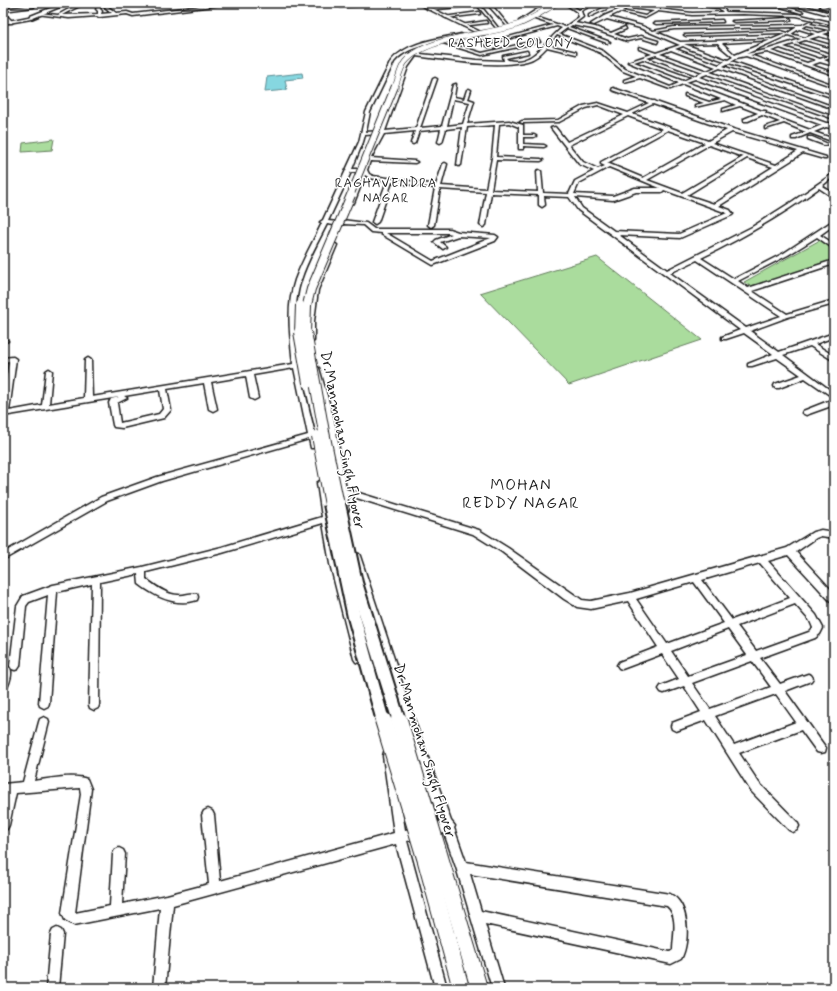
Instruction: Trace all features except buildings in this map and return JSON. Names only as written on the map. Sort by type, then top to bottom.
[{"type":"highway","name":"Dr.Manmohan Singh Flyover","points":[[461,988],[426,861],[393,756],[354,617],[335,531],[299,337],[299,312],[302,294],[309,275],[400,62],[413,52],[441,40],[499,29],[527,20],[553,3]]},
{"type":"highway","name":"Dr.Manmohan Singh Flyover","points":[[479,988],[391,692],[356,583],[324,432],[306,334],[306,310],[311,289],[405,62],[414,54],[434,45],[528,21],[557,3]]},
{"type":"main road","points":[[3,23],[10,20],[39,14],[65,4]]},
{"type":"main road","points":[[420,4],[481,33]]},
{"type":"street","points":[[3,6],[27,3]]},
{"type":"street","points":[[128,5],[140,3]]},
{"type":"street","points":[[127,14],[147,9],[202,3]]},
{"type":"street","points":[[39,14],[57,16],[99,16],[115,14],[133,15],[213,4],[235,3]]},
{"type":"street","points":[[340,3],[341,6],[376,4]]},
{"type":"street","points":[[420,4],[441,3]]},
{"type":"street","points":[[429,9],[488,3],[508,27],[527,36]]},
{"type":"street","points":[[498,988],[449,826],[409,719],[356,559],[342,491],[334,434],[323,388],[313,362],[311,332],[315,290],[342,223],[365,172],[369,159],[382,133],[406,67],[416,54],[445,42],[473,36],[498,28],[508,27],[528,18],[549,3]]},
{"type":"street","points":[[441,988],[400,837],[387,755],[334,564],[323,493],[296,365],[292,322],[294,303],[298,280],[323,222],[361,142],[368,112],[390,65],[398,55],[418,45],[432,41],[508,27],[536,18],[560,3]]},
{"type":"street","points":[[566,3],[580,12],[590,16],[641,27],[690,48],[730,60],[834,97]]},
{"type":"street","points":[[580,12],[594,3]]},
{"type":"street","points":[[599,3],[656,11],[692,14],[726,13],[797,15],[834,24]]},
{"type":"street","points":[[681,3],[720,7],[726,13]]},
{"type":"street","points":[[735,3],[740,6]]},
{"type":"street","points":[[65,4],[82,4]]},
{"type":"street","points":[[82,4],[82,11],[84,13],[83,16]]},
{"type":"street","points":[[57,16],[82,4]]},
{"type":"street","points":[[478,4],[498,28]]},
{"type":"street","points":[[729,6],[752,4],[781,6],[821,18]]},
{"type":"street","points":[[791,4],[834,16]]},
{"type":"street","points":[[99,5],[99,16]]},
{"type":"street","points":[[590,16],[612,5]]},
{"type":"street","points":[[815,5],[834,11]]},
{"type":"street","points":[[106,6],[115,14]]},
{"type":"street","points":[[593,24],[619,11],[624,6]]},
{"type":"street","points":[[3,10],[33,9]]},
{"type":"street","points":[[438,13],[476,9]]},
{"type":"street","points":[[482,10],[494,9]]},
{"type":"street","points":[[619,11],[646,17],[656,11]]},
{"type":"street","points":[[817,20],[834,11]]},
{"type":"street","points":[[403,53],[416,54],[421,57],[499,63],[524,60],[536,55],[552,38],[573,24],[581,17],[580,12]]},
{"type":"street","points":[[446,17],[479,13]]},
{"type":"street","points":[[4,14],[11,14]]},
{"type":"street","points":[[4,14],[10,20]]},
{"type":"street","points":[[612,14],[648,24],[662,30]]},
{"type":"street","points":[[711,14],[737,41],[748,50]]},
{"type":"street","points":[[677,17],[682,22]]},
{"type":"street","points":[[455,21],[483,18]]},
{"type":"street","points":[[536,18],[608,43],[592,48]]},
{"type":"street","points":[[3,20],[10,20]]},
{"type":"street","points":[[766,20],[781,32]]},
{"type":"street","points":[[732,21],[799,20]]},
{"type":"street","points":[[656,23],[725,21]]},
{"type":"street","points":[[463,25],[486,22]]},
{"type":"street","points":[[598,22],[605,23]]},
{"type":"street","points":[[745,54],[748,50],[776,40],[808,23],[833,30]]},
{"type":"street","points":[[573,24],[612,34],[627,40],[641,37]]},
{"type":"street","points":[[486,44],[557,25]]},
{"type":"street","points":[[652,32],[662,30],[772,25],[800,27],[834,39]]},
{"type":"street","points":[[612,34],[626,28],[619,26]]},
{"type":"street","points":[[557,34],[602,52],[624,70],[667,87],[673,87],[707,72],[735,57],[767,51],[833,30]]},
{"type":"street","points":[[534,31],[540,33]]},
{"type":"street","points":[[686,35],[781,32],[834,48]]},
{"type":"street","points":[[635,35],[657,42]]},
{"type":"street","points":[[473,36],[496,51]]},
{"type":"street","points":[[546,36],[552,38]]},
{"type":"street","points":[[569,39],[581,36]]},
{"type":"street","points":[[533,39],[575,53]]},
{"type":"street","points":[[651,44],[669,39]]},
{"type":"street","points":[[499,40],[536,55]]},
{"type":"street","points":[[678,43],[776,40]]},
{"type":"street","points":[[445,42],[482,54],[539,41]]},
{"type":"street","points":[[719,41],[722,46],[735,57]]},
{"type":"street","points":[[580,44],[587,42]]},
{"type":"street","points":[[793,43],[834,56]]},
{"type":"street","points":[[526,44],[540,50]]},
{"type":"street","points":[[684,45],[630,62],[834,141]]},
{"type":"street","points":[[633,50],[646,46]]},
{"type":"street","points":[[690,48],[722,46]]},
{"type":"street","points":[[780,47],[834,65]]},
{"type":"street","points":[[640,48],[834,118]]},
{"type":"street","points":[[671,49],[834,108]]},
{"type":"street","points":[[767,51],[834,74]]},
{"type":"street","points":[[510,62],[506,61],[504,57],[527,52]]},
{"type":"street","points":[[745,54],[834,86]]},
{"type":"street","points":[[775,76],[834,56]]},
{"type":"street","points":[[643,58],[834,128]]},
{"type":"street","points":[[625,81],[653,72]]},
{"type":"street","points":[[413,143],[435,79]]},
{"type":"street","points":[[697,106],[724,99],[783,79]]},
{"type":"street","points":[[440,142],[455,85]]},
{"type":"street","points":[[746,120],[834,86]]},
{"type":"street","points":[[613,89],[731,130],[824,158]]},
{"type":"street","points":[[466,99],[469,90]]},
{"type":"street","points":[[686,95],[708,103]]},
{"type":"street","points":[[452,98],[472,101],[465,125],[459,165]]},
{"type":"street","points":[[566,144],[654,102]]},
{"type":"street","points":[[522,124],[559,120],[585,107],[596,104],[777,167]]},
{"type":"street","points":[[725,110],[740,105]]},
{"type":"street","points":[[362,134],[497,122],[516,123],[536,127]]},
{"type":"street","points":[[483,225],[494,158],[497,122]]},
{"type":"street","points":[[767,128],[783,122]]},
{"type":"street","points":[[794,138],[834,122]]},
{"type":"street","points":[[522,124],[521,146],[544,146]]},
{"type":"street","points":[[553,128],[581,163],[598,171]]},
{"type":"street","points":[[611,232],[680,236],[730,214],[728,211],[671,191],[603,163],[666,129]]},
{"type":"street","points":[[643,180],[731,130]]},
{"type":"street","points":[[802,135],[826,144]]},
{"type":"street","points":[[521,136],[534,136]]},
{"type":"street","points":[[715,206],[802,151]]},
{"type":"street","points":[[683,195],[746,157]]},
{"type":"street","points":[[494,158],[541,160]]},
{"type":"street","points":[[369,159],[414,162]]},
{"type":"street","points":[[431,225],[438,187],[445,164]]},
{"type":"street","points":[[571,196],[577,182],[608,166]]},
{"type":"street","points":[[348,170],[365,172],[367,175],[372,177],[390,180],[438,187],[488,191],[613,198],[635,190],[671,191]]},
{"type":"street","points":[[539,171],[542,205]]},
{"type":"street","points":[[667,272],[698,258],[757,226],[819,186],[834,174]]},
{"type":"street","points":[[375,222],[390,180]]},
{"type":"street","points":[[819,186],[834,196]]},
{"type":"street","points":[[571,196],[583,212],[667,272],[805,376],[834,396]]},
{"type":"street","points":[[332,203],[350,205]]},
{"type":"street","points":[[323,222],[364,224],[370,231],[449,231],[457,234],[493,236],[496,238],[433,264],[383,232]]},
{"type":"street","points":[[734,281],[773,262],[817,235],[834,222]]},
{"type":"street","points":[[428,244],[457,234]]},
{"type":"street","points":[[817,235],[834,247]]},
{"type":"street","points":[[438,241],[437,242],[443,247]]},
{"type":"street","points":[[698,258],[786,316]]},
{"type":"street","points":[[748,290],[834,262]]},
{"type":"street","points":[[724,338],[786,316],[834,302]]},
{"type":"street","points":[[750,365],[834,335]]},
{"type":"street","points":[[811,344],[834,360]]},
{"type":"street","points":[[3,360],[13,359],[4,414],[296,365]]},
{"type":"street","points":[[88,360],[88,400]]},
{"type":"street","points":[[45,407],[49,371]]},
{"type":"street","points":[[249,373],[254,398]]},
{"type":"street","points":[[777,386],[805,376]]},
{"type":"street","points":[[207,380],[213,409]]},
{"type":"street","points":[[149,393],[114,401],[117,425],[122,426],[161,416],[165,413],[167,410],[163,387]]},
{"type":"street","points":[[806,413],[834,402]]},
{"type":"street","points":[[3,556],[111,497],[160,478],[312,436]]},
{"type":"street","points":[[323,493],[342,491],[416,512],[476,532],[505,550],[567,596],[580,604],[591,605],[630,597],[790,551],[813,535],[821,533],[834,535]]},
{"type":"street","points":[[15,666],[22,606],[26,599],[53,589],[142,570],[222,550],[326,519]]},
{"type":"street","points":[[790,551],[834,599]]},
{"type":"street","points":[[664,689],[684,680],[812,635],[817,631],[818,628],[813,618],[761,559]]},
{"type":"street","points":[[142,570],[142,581],[151,588],[178,599],[194,597]]},
{"type":"street","points":[[696,578],[755,656],[821,748]]},
{"type":"street","points":[[94,705],[96,580]]},
{"type":"street","points":[[44,703],[53,589]]},
{"type":"street","points":[[630,597],[755,787],[793,826]]},
{"type":"street","points":[[622,665],[796,600]]},
{"type":"street","points":[[345,608],[359,609],[371,602]]},
{"type":"street","points":[[3,669],[7,671],[3,687]]},
{"type":"street","points":[[676,726],[808,678]]},
{"type":"street","points":[[27,787],[44,722]]},
{"type":"street","points":[[732,751],[804,724]]},
{"type":"street","points":[[3,825],[8,789],[76,782],[83,783],[86,794],[69,916],[74,919],[167,902],[400,837],[449,826]]},
{"type":"street","points":[[208,815],[215,888]]},
{"type":"street","points":[[116,911],[119,854]]},
{"type":"street","points":[[462,867],[670,900],[677,906],[680,918],[678,951],[677,955],[671,958],[477,916]]},
{"type":"street","points":[[159,988],[167,902]]},
{"type":"street","points":[[52,988],[57,934]]},
{"type":"green space","points":[[54,139],[52,150],[22,152],[23,143]]},
{"type":"green space","points":[[820,240],[834,249],[834,263],[753,288],[744,282]]},
{"type":"green space","points":[[597,257],[702,340],[569,385],[480,293]]},
{"type":"water","points":[[302,73],[303,78],[285,80],[287,90],[265,92],[267,77]]},
{"type":"district","name":"RASHEED COLONY","points":[[511,43]]},
{"type":"district","name":"RAGHAVENDRA NAGAR","points":[[386,190]]},
{"type":"district","name":"MOHAN REDDY NAGAR","points":[[521,494]]}]
